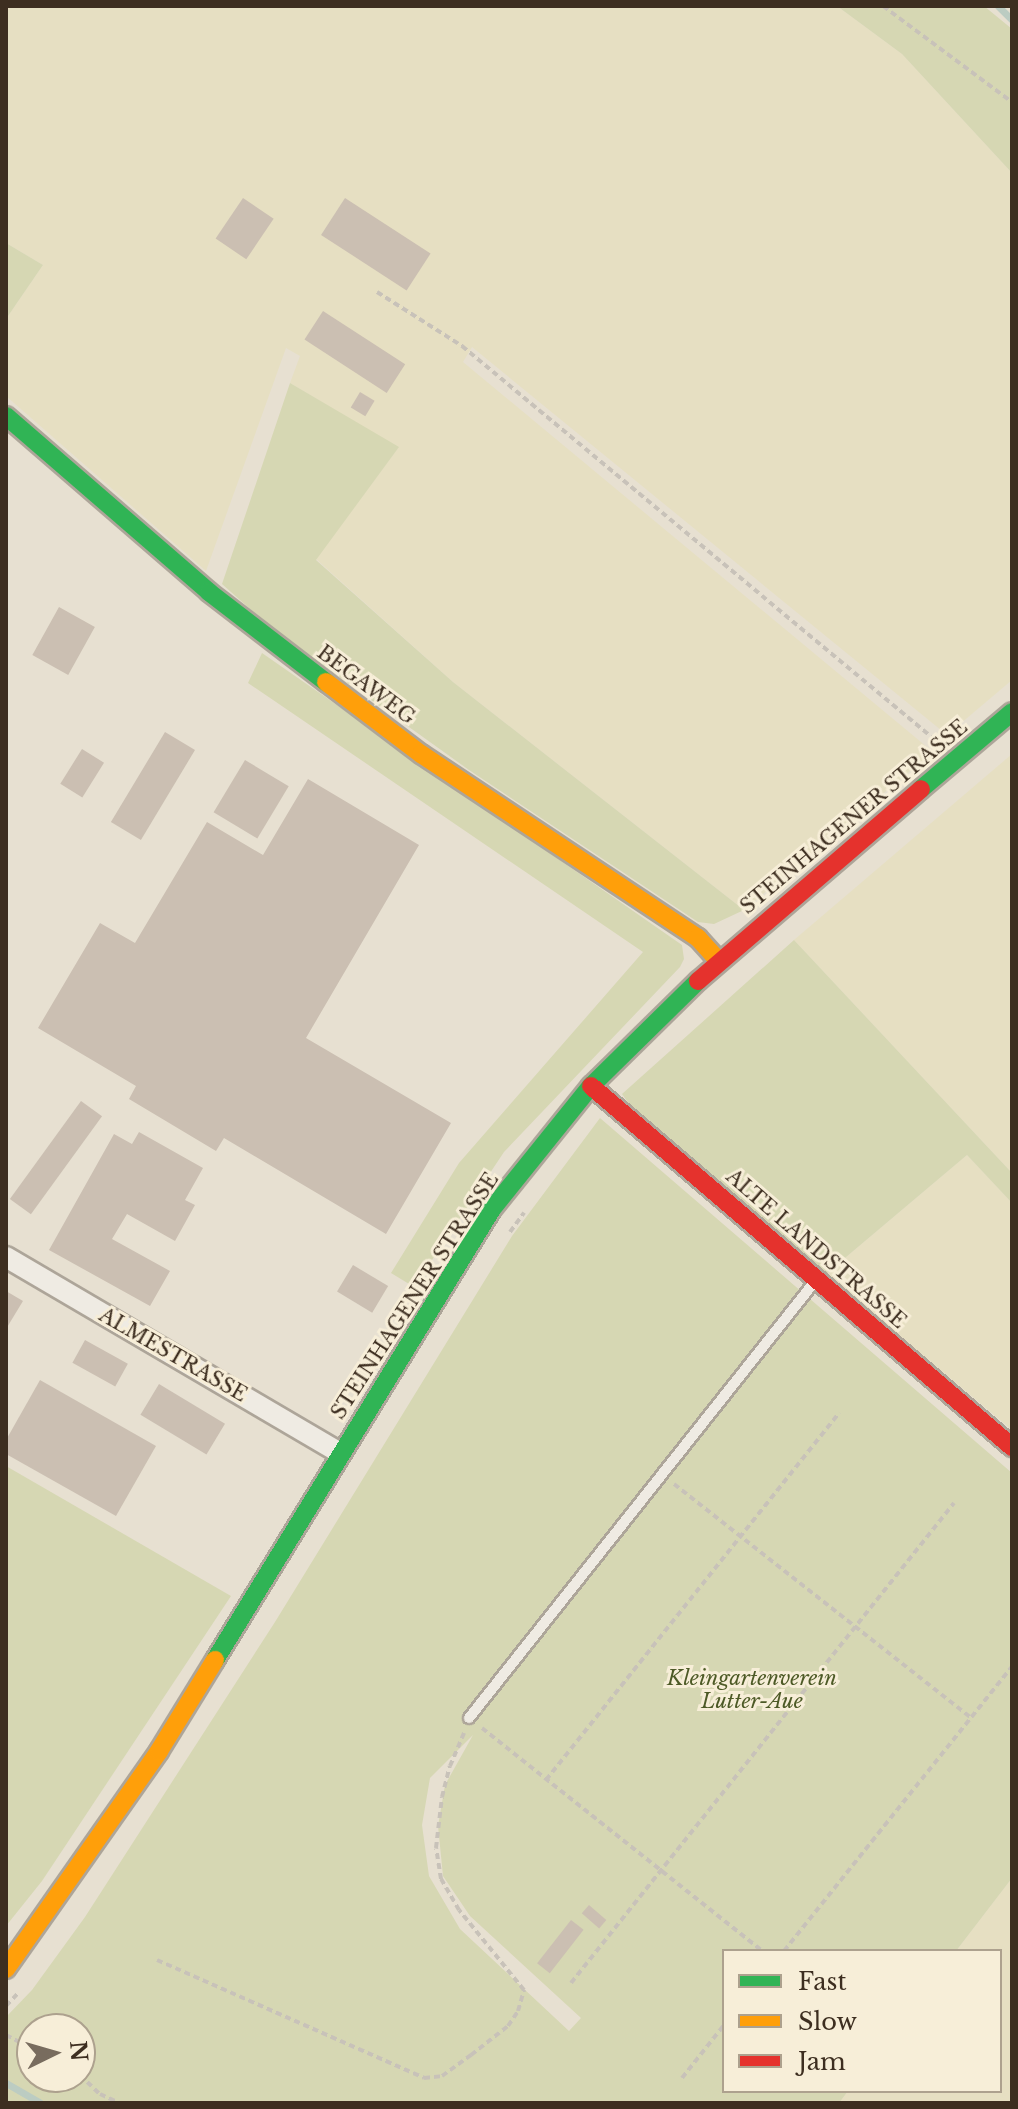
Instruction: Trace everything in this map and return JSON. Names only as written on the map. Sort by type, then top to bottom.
[{"type":"main road","name":"BEGAWEG","points":[[6,416],[209,592],[409,745],[698,938],[719,961]]},
{"type":"main road","name":"STEINHAGENER STRASSE","points":[[6,1969],[159,1751],[492,1209],[591,1086],[719,961],[1012,712]]},
{"type":"main road","name":"ALTE LANDSTRASSE","points":[[591,1086],[1012,1447]]},
{"type":"street","name":"ALMESTRASSE","points":[[6,1257],[340,1453]]},
{"type":"lane","points":[[469,1718],[817,1279]]},
{"type":"path","points":[[883,6],[1012,102]]},
{"type":"path","points":[[377,292],[462,346],[957,759]]},
{"type":"path","points":[[508,1234],[526,1210]]},
{"type":"path","points":[[546,1780],[839,1413]]},
{"type":"path","points":[[662,1474],[971,1718]]},
{"type":"path","points":[[571,1983],[954,1503]]},
{"type":"path","points":[[786,1949],[1012,1666]]},
{"type":"path","points":[[157,1960],[424,2078],[442,2076],[471,2055],[508,2026],[518,2011],[524,1990],[459,1910],[441,1879],[436,1848],[442,1797],[450,1766],[469,1718],[760,1949]]},
{"type":"path","points":[[6,2006],[28,1982]]},
{"type":"path","points":[[682,2078],[722,2028]]},
{"type":"path","points":[[96,2090],[119,2103]]},
{"type":"shaded area","points":[[6,6],[837,6],[902,54],[1012,173],[1012,680],[947,735],[472,347],[463,362],[933,752],[744,910],[453,682],[316,559],[398,448],[290,383],[300,356],[286,348],[206,571],[6,396],[6,319],[43,265],[6,243]]},
{"type":"shaded area","points":[[1012,754],[1012,1173],[794,940]]},
{"type":"shaded area","points":[[967,1155],[1012,1203],[1012,1430],[826,1274]]},
{"type":"shaded area","points":[[1012,1878],[1012,2103],[839,2103],[846,2093],[1002,2093],[1002,1949],[958,1949]]},
{"type":"green space","points":[[837,6],[984,6],[1012,29],[1012,173],[902,54]]},
{"type":"green space","points":[[6,243],[43,265],[6,319]]},
{"type":"green space","points":[[290,383],[399,447],[316,560],[453,682],[744,910],[714,924],[698,922],[469,770],[275,631],[222,584]]},
{"type":"green space","points":[[262,653],[682,945],[684,959],[680,967],[504,1152],[414,1287],[391,1273],[459,1163],[643,952],[248,683]]},
{"type":"green space","points":[[794,940],[1012,1173],[1012,1203],[967,1155],[826,1274],[638,1117],[622,1094]]},
{"type":"green space","name":"Kleingartenverein Lutter-Aue","points":[[600,1118],[1012,1473],[1012,1878],[958,1949],[722,1949],[722,2093],[846,2093],[839,2103],[11,2103],[6,2100],[6,2017],[32,1990],[85,1917],[275,1622],[512,1236]],"holes":[[[473,1735],[445,1785],[438,1826],[443,1876],[470,1916],[581,2018],[569,2031],[460,1929],[429,1876],[422,1825],[430,1778]]]},
{"type":"green space","points":[[6,1466],[231,1596],[42,1881],[6,1926]]},
{"type":"building","points":[[243,198],[274,219],[246,259],[216,239]]},
{"type":"building","points":[[345,198],[431,254],[407,290],[321,235]]},
{"type":"building","points":[[323,311],[405,364],[387,393],[304,340]]},
{"type":"building","points":[[360,392],[375,401],[365,416],[351,407]]},
{"type":"building","points":[[59,607],[95,627],[68,675],[32,655]]},
{"type":"building","points":[[165,732],[195,750],[141,840],[111,822]]},
{"type":"building","points":[[82,749],[104,763],[82,798],[60,784]]},
{"type":"building","points":[[245,760],[289,786],[257,839],[214,812]]},
{"type":"building","points":[[308,779],[419,845],[306,1038],[451,1123],[386,1234],[224,1138],[216,1151],[129,1099],[136,1086],[38,1028],[100,923],[135,943],[207,822],[263,855]]},
{"type":"building","points":[[81,1101],[102,1116],[31,1214],[10,1199]]},
{"type":"building","points":[[139,1132],[203,1168],[185,1200],[195,1205],[175,1241],[127,1214],[112,1239],[170,1271],[150,1306],[49,1250],[114,1134],[132,1144]]},
{"type":"building","points":[[353,1265],[388,1286],[372,1313],[337,1292]]},
{"type":"building","points":[[6,1291],[23,1301],[6,1329]]},
{"type":"building","points":[[85,1340],[128,1364],[115,1386],[72,1363]]},
{"type":"building","points":[[40,1380],[156,1446],[116,1516],[6,1454],[6,1440]]},
{"type":"building","points":[[159,1384],[225,1424],[206,1455],[140,1415]]},
{"type":"building","points":[[589,1905],[606,1920],[599,1928],[582,1913]]},
{"type":"building","points":[[571,1920],[584,1930],[550,1973],[537,1963]]},
{"type":"waterway","points":[[998,6],[1012,20]]},
{"type":"waterway","points":[[6,2083],[40,2103]]},
{"type":"traffic: fast","points":[[6,416],[209,592],[326,682]]},
{"type":"traffic: fast","points":[[921,789],[1012,712]]},
{"type":"traffic: fast","points":[[215,1660],[492,1209],[591,1086],[698,981]]},
{"type":"traffic: slow","points":[[326,682],[421,754],[698,938],[719,961]]},
{"type":"traffic: slow","points":[[6,1969],[159,1751],[215,1660]]},
{"type":"traffic: jam","points":[[698,981],[921,789]]},
{"type":"traffic: jam","points":[[591,1086],[1012,1447]]}]
